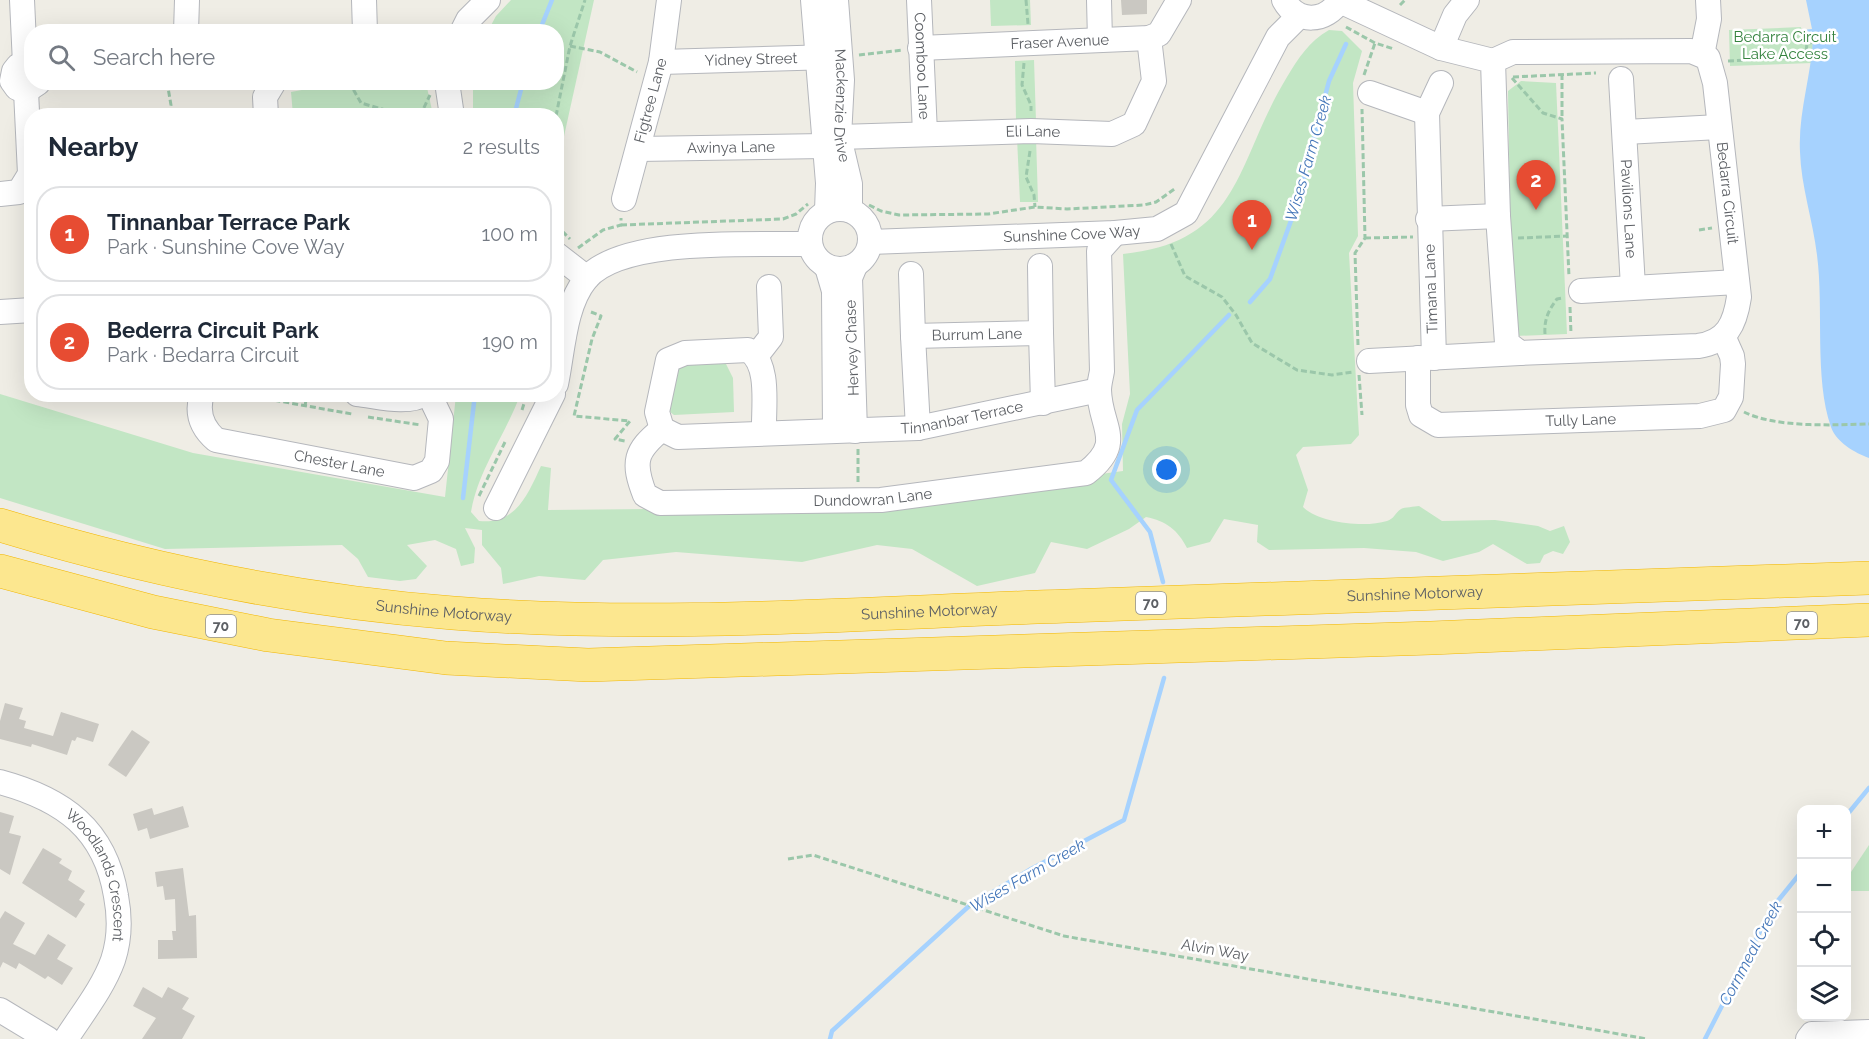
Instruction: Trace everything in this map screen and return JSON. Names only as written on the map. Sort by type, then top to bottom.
[{"type":"highway","name":"Sunshine Motorway","points":[[0,525],[126,561],[298,596],[449,613],[615,620],[1869,578]]},
{"type":"highway","points":[[1802,580],[1869,561]]},
{"type":"highway","name":"70","points":[[0,571],[153,612],[268,635],[446,658],[496,661],[655,664],[1869,620]]},
{"type":"street","points":[[22,0],[22,77],[25,108]]},
{"type":"street","points":[[186,24],[187,0]]},
{"type":"street","points":[[364,0],[365,24]]},
{"type":"street","points":[[466,24],[488,0]]},
{"type":"street","name":"Figtree Lane","points":[[624,199],[659,70],[669,0]]},
{"type":"street","name":"Mackenzie Drive","points":[[813,0],[838,53]]},
{"type":"street","name":"Mackenzie Drive","points":[[836,0],[838,53],[832,142],[839,183],[839,211]]},
{"type":"street","name":"Coomboo Lane","points":[[919,0],[924,133]]},
{"type":"street","points":[[1099,0],[1100,40]]},
{"type":"street","points":[[1149,38],[1159,34],[1179,0]]},
{"type":"street","points":[[1441,48],[1455,15],[1467,0]]},
{"type":"street","points":[[1520,352],[1507,343],[1505,337],[1498,216],[1502,69],[1513,52],[1691,51],[1702,55],[1709,19],[1708,0]]},
{"type":"street","points":[[1292,8],[1311,18],[1327,14],[1340,1],[1441,48],[1502,69]]},
{"type":"street","name":"Sunshine Cove Way","points":[[870,242],[1115,233],[1157,229],[1186,213],[1292,8]]},
{"type":"street","name":"Fraser Avenue","points":[[920,48],[1149,38]]},
{"type":"street","name":"Eli Lane","points":[[832,142],[924,133],[1031,131],[1112,134],[1134,124],[1154,81],[1149,38]]},
{"type":"street","name":"Yidney Street","points":[[659,70],[838,53]]},
{"type":"street","name":"Bedarra Circuit","points":[[1702,55],[1711,63],[1737,282],[1737,312],[1724,338]]},
{"type":"street","name":"Pavilions Lane","points":[[1621,79],[1633,287]]},
{"type":"street","name":"Timana Lane","points":[[1426,358],[1427,113],[1441,83]]},
{"type":"street","points":[[266,108],[265,97],[268,90]]},
{"type":"street","points":[[440,90],[448,108]]},
{"type":"street","points":[[1364,95],[1427,113]]},
{"type":"street","points":[[1625,132],[1719,127]]},
{"type":"street","name":"Awinya Lane","points":[[638,149],[832,142]]},
{"type":"street","points":[[0,194],[24,190]]},
{"type":"street","points":[[839,211],[860,216],[868,227],[870,242],[868,252],[855,266],[842,269],[827,267],[814,256],[810,244],[814,223],[839,211]]},
{"type":"street","points":[[1428,219],[1498,216]]},
{"type":"street","points":[[1099,390],[1102,371],[1100,251],[1115,233]]},
{"type":"street","points":[[564,344],[572,304],[587,278],[614,260],[669,247],[810,244]]},
{"type":"street","points":[[567,254],[587,278]]},
{"type":"street","name":"Hervey Chase","points":[[853,430],[850,278],[855,266]]},
{"type":"street","name":"Burrum Lane","points":[[1040,266],[1043,403]]},
{"type":"street","name":"Hervey Chase","points":[[827,267],[834,291],[853,430]]},
{"type":"street","name":"Burrum Lane","points":[[911,274],[918,428]]},
{"type":"street","points":[[1575,294],[1633,287],[1737,282]]},
{"type":"street","points":[[757,355],[771,337],[769,286]]},
{"type":"street","points":[[0,312],[24,310]]},
{"type":"street","name":"Burrum Lane","points":[[913,336],[1041,333]]},
{"type":"street","points":[[1362,361],[1520,352],[1698,346],[1710,345],[1724,338],[1733,364],[1731,397],[1724,410]]},
{"type":"street","points":[[641,446],[662,429],[657,412],[668,360],[685,352],[748,350],[757,355],[762,368],[764,433]]},
{"type":"street","name":"Tully Lane","points":[[1426,358],[1418,405],[1421,415],[1438,425],[1700,416],[1724,410]]},
{"type":"street","name":"Tinnanbar Terrace","points":[[662,429],[678,437],[918,428],[1099,390]]},
{"type":"street","name":"Dundowran Lane","points":[[641,446],[637,463],[638,477],[645,495],[660,502],[858,502],[1086,473],[1103,459],[1109,435],[1099,390]]},
{"type":"street","name":"Chester Lane","points":[[201,402],[199,416],[208,432],[216,440],[414,478],[431,471],[437,461],[441,419],[431,402]]},
{"type":"street","points":[[496,508],[549,402]]},
{"type":"street","name":"Woodlands Crescent","points":[[0,782],[55,801],[78,819],[100,846],[112,873],[119,911],[118,938],[113,959],[107,975],[66,1039]]},
{"type":"street","points":[[0,1011],[48,1039]]},
{"type":"street","points":[[1808,1039],[1812,1034],[1869,1032]]},
{"type":"path","points":[[564,76],[570,46],[585,0]]},
{"type":"path","points":[[1400,5],[1405,0]]},
{"type":"path","points":[[1813,41],[1832,40]]},
{"type":"path","points":[[1362,414],[1362,361],[1355,253],[1365,238],[1364,95],[1374,43]]},
{"type":"path","points":[[570,46],[600,52],[632,71],[659,70]]},
{"type":"path","points":[[838,53],[858,55],[920,48]]},
{"type":"path","points":[[1502,69],[1543,113],[1562,119]]},
{"type":"path","points":[[1562,74],[1562,119],[1575,294],[1572,352]]},
{"type":"path","points":[[168,90],[171,108]]},
{"type":"path","points":[[354,90],[361,103],[378,108]]},
{"type":"path","points":[[425,108],[438,90]]},
{"type":"path","points":[[558,108],[561,90]]},
{"type":"path","points":[[567,254],[603,230],[621,225],[783,219],[796,214],[808,204],[815,185],[859,182],[863,197],[872,208],[899,215],[988,214],[1035,207],[1067,209],[1144,206],[1156,202],[1180,184]]},
{"type":"path","points":[[621,225],[624,199]]},
{"type":"path","points":[[1546,341],[1544,323],[1549,311],[1557,299],[1575,294]]},
{"type":"path","points":[[572,304],[601,316],[592,339],[574,416],[630,421],[615,438],[641,446]]},
{"type":"path","points":[[305,406],[306,402]]},
{"type":"path","points":[[1724,410],[1744,412],[1756,418],[1825,425],[1869,424]]},
{"type":"path","points":[[853,430],[868,444],[858,443],[858,502]]},
{"type":"path","name":"Alvin Way","points":[[788,858],[813,855],[1064,936],[1647,1039]]},
{"type":"green space","points":[[511,0],[594,0],[564,136],[564,108],[473,108],[473,90],[564,90],[564,24],[492,24]]},
{"type":"green space","points":[[990,0],[1030,0],[1031,25],[991,26]]},
{"type":"green space","name":"Bedarra Circuit Lake Access","points":[[1801,27],[1803,38],[1813,39],[1812,63],[1730,66],[1729,30]]},
{"type":"green space","points":[[1329,30],[1342,31],[1362,51],[1353,83],[1358,236],[1349,253],[1359,435],[1351,444],[1303,447],[1296,455],[1308,490],[1303,507],[1320,517],[1355,524],[1387,521],[1401,509],[1419,506],[1442,521],[1495,520],[1538,526],[1550,531],[1564,526],[1570,542],[1563,554],[1553,551],[1544,555],[1540,563],[1527,564],[1493,544],[1479,552],[1443,561],[1416,552],[1364,548],[1269,550],[1257,542],[1258,525],[1224,519],[1210,542],[1187,548],[1171,527],[1146,517],[1129,529],[1087,549],[1051,542],[1035,573],[977,586],[912,549],[877,545],[802,562],[676,552],[603,560],[585,580],[539,576],[503,584],[501,568],[482,545],[482,530],[465,528],[475,548],[474,563],[461,566],[456,549],[435,540],[407,545],[427,566],[416,579],[400,581],[368,577],[358,559],[342,545],[165,549],[0,498],[0,394],[193,453],[445,497],[455,402],[517,402],[480,481],[471,512],[479,521],[492,521],[511,513],[525,497],[541,466],[551,468],[548,510],[858,507],[1123,471],[1122,424],[1130,394],[1123,254],[1162,246],[1192,233],[1213,215],[1230,193],[1244,167],[1270,109],[1291,70],[1310,45]]},
{"type":"green space","points":[[1034,60],[1036,121],[1016,121],[1015,61]]},
{"type":"green space","points":[[1521,81],[1556,83],[1567,334],[1516,336],[1512,328],[1508,91]]},
{"type":"green space","points":[[302,90],[428,90],[431,108],[292,108],[291,92]]},
{"type":"green space","points":[[1036,137],[1038,202],[1020,202],[1017,138]]},
{"type":"green space","points":[[724,360],[733,378],[734,412],[674,415],[665,408],[674,366]]},
{"type":"green space","points":[[1869,845],[1869,891],[1851,891],[1851,872]]},
{"type":"water","points":[[1806,0],[1869,0],[1869,458],[1847,446],[1833,432],[1823,387],[1817,255],[1800,152],[1801,123],[1813,39],[1803,38],[1801,30],[1812,29]]},
{"type":"building","points":[[1121,0],[1147,0],[1147,14],[1122,15]]},
{"type":"building","points":[[5,703],[23,708],[19,719],[26,721],[24,728],[53,736],[61,712],[99,724],[93,742],[77,737],[75,741],[72,740],[67,755],[32,744],[31,747],[0,739],[0,721]]},
{"type":"building","points":[[132,730],[150,742],[126,777],[108,765]]},
{"type":"building","points":[[183,806],[189,827],[150,839],[147,828],[138,831],[133,814],[152,808],[154,815]]},
{"type":"building","points":[[0,812],[14,816],[9,833],[21,836],[10,875],[0,869]]},
{"type":"building","points":[[43,848],[62,859],[59,863],[72,871],[68,880],[85,891],[79,900],[85,904],[76,918],[22,883]]},
{"type":"building","points":[[183,868],[189,916],[196,915],[197,958],[158,959],[158,940],[173,940],[172,931],[176,931],[175,899],[165,900],[163,886],[157,887],[155,872]]},
{"type":"building","points":[[5,911],[25,923],[13,944],[35,955],[48,934],[66,945],[57,959],[73,968],[62,985],[48,976],[45,979],[19,963],[16,969],[3,962],[0,968],[0,919]]},
{"type":"building","points":[[143,987],[162,998],[168,987],[189,998],[182,1009],[195,1016],[182,1039],[142,1039],[156,1018],[133,1006]]},
{"type":"waterway","points":[[542,24],[552,0]]},
{"type":"waterway","name":"Wises Farm Creek","points":[[1250,302],[1270,279],[1297,204],[1329,81],[1346,44]]},
{"type":"waterway","points":[[516,108],[521,90]]},
{"type":"waterway","name":"Wises Farm Creek","points":[[1163,582],[1150,532],[1111,480],[1137,410],[1229,315]]},
{"type":"waterway","points":[[463,498],[474,402]]},
{"type":"waterway","name":"Wises Farm Creek","points":[[830,1039],[832,1031],[968,907],[1031,869],[1124,820],[1164,678]]},
{"type":"waterway","name":"Cornmeal Creek","points":[[1851,810],[1869,788]]},
{"type":"waterway","name":"Cornmeal Creek","points":[[1705,1039],[1772,908],[1797,877]]},
{"type":"place","name":"Bederra Circuit Park","points":[[1536,210]]},
{"type":"place","name":"Tinnanbar Terrace Park","points":[[1252,250]]}]
